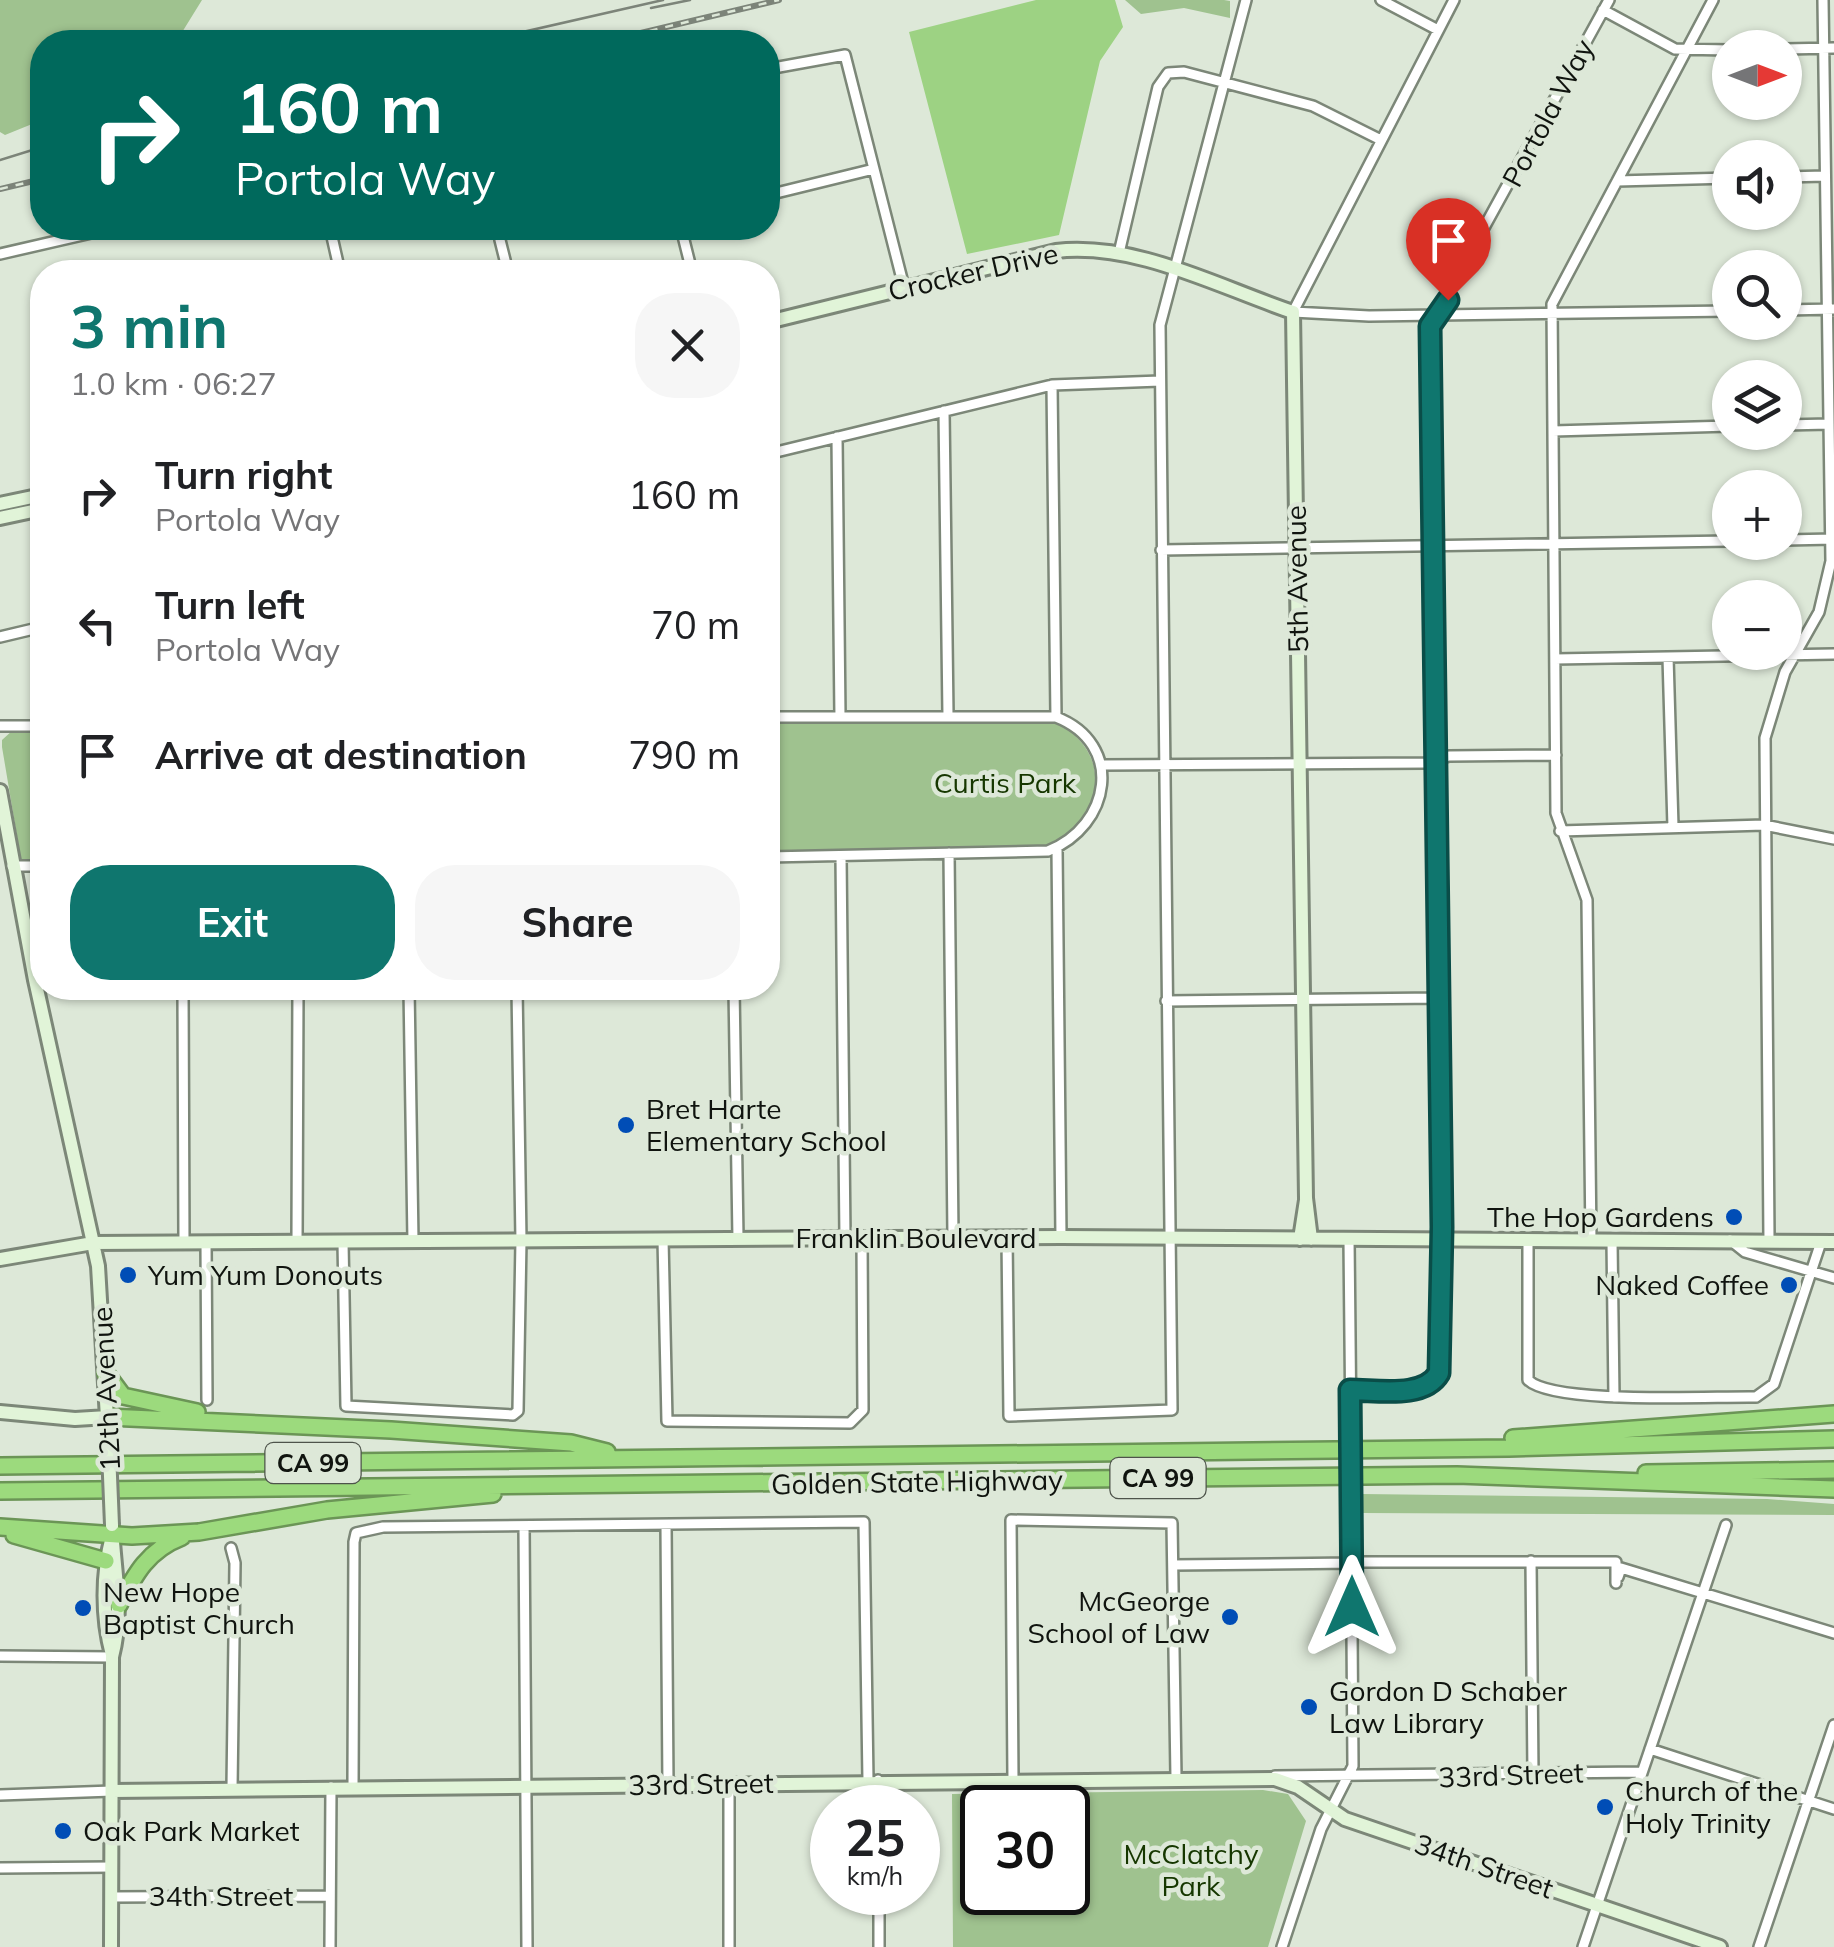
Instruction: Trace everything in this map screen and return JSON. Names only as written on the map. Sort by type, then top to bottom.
[{"type":"highway","points":[[106,1372],[123,1396],[220,1420]]},
{"type":"highway","points":[[1389,1449],[1834,1414]]},
{"type":"highway","points":[[108,1425],[220,1420],[571,1443],[626,1457]]},
{"type":"highway","name":"Golden State Highway","points":[[0,1466],[1389,1449],[1834,1439]]},
{"type":"highway","points":[[1457,1475],[1834,1470]]},
{"type":"highway","name":"Golden State Highway","points":[[0,1491],[1457,1475],[1834,1489]]},
{"type":"highway","points":[[0,1530],[199,1532],[327,1510],[589,1484]]},
{"type":"highway","points":[[0,1530],[106,1561]]},
{"type":"highway","points":[[118,1605],[152,1554],[199,1532]]},
{"type":"main road","name":"Crocker Drive","points":[[780,319],[1056,250],[1119,253],[1293,312]]},
{"type":"main road","name":"5th Avenue","points":[[1293,312],[1306,1239]]},
{"type":"main road","points":[[0,504],[30,498]]},
{"type":"main road","points":[[0,518],[30,512]]},
{"type":"main road","name":"12th Avenue","points":[[0,791],[30,942]]},
{"type":"main road","name":"12th Avenue","points":[[43,1000],[93,1243],[106,1372],[112,1530],[119,1561],[112,1657],[111,1947]]},
{"type":"main road","name":"Franklin Boulevard","points":[[0,1259],[93,1243],[184,1242],[1062,1237],[1828,1242]]},
{"type":"main road","points":[[0,1412],[108,1425]]},
{"type":"main road","name":"12th Avenue","points":[[112,1530],[106,1561],[106,1634],[112,1657]]},
{"type":"main road","name":"33rd Street","points":[[112,1791],[1255,1777]]},
{"type":"main road","name":"34th Street","points":[[1255,1777],[1290,1783],[1332,1812],[1720,1947]]},
{"type":"street","points":[[1007,1237],[1010,1416],[1172,1410],[1160,311],[1246,0]]},
{"type":"street","points":[[1381,0],[1438,30]]},
{"type":"street","name":"5th Avenue","points":[[1293,312],[1378,140],[1454,0]]},
{"type":"street","name":"Portola Way","points":[[1350,1390],[1422,1389],[1433,1384],[1439,1373],[1439,998],[1430,326],[1608,0]]},
{"type":"street","points":[[1591,1240],[1587,900],[1580,872],[1560,831],[1556,754],[1552,304],[1713,0]]},
{"type":"street","points":[[1802,638],[1826,592],[1833,539],[1831,309],[1825,176],[1829,48],[1822,0]]},
{"type":"street","points":[[1603,10],[1676,49],[1712,50]]},
{"type":"street","points":[[1802,49],[1829,48]]},
{"type":"street","points":[[780,68],[846,55],[904,287]]},
{"type":"street","points":[[1119,253],[1160,80],[1177,72],[1313,106],[1378,140]]},
{"type":"street","points":[[780,192],[874,169]]},
{"type":"street","points":[[1802,177],[1825,176]]},
{"type":"street","points":[[1617,182],[1712,179]]},
{"type":"street","points":[[0,254],[61,240]]},
{"type":"street","points":[[500,240],[505,260]]},
{"type":"street","points":[[1802,310],[1831,309]]},
{"type":"street","points":[[1293,312],[1552,315],[1712,311]]},
{"type":"street","points":[[780,451],[1052,385],[1160,381]]},
{"type":"street","points":[[1052,385],[1056,717]]},
{"type":"street","points":[[944,411],[948,715]]},
{"type":"street","points":[[1802,425],[1830,424]]},
{"type":"street","points":[[1553,430],[1712,426]]},
{"type":"street","points":[[837,437],[840,716]]},
{"type":"street","points":[[1802,540],[1833,539]]},
{"type":"street","points":[[1161,550],[1712,542]]},
{"type":"street","points":[[0,638],[30,630]]},
{"type":"street","points":[[1802,654],[1834,654]]},
{"type":"street","points":[[1555,659],[1712,656]]},
{"type":"street","points":[[1668,657],[1673,827]]},
{"type":"street","points":[[1769,1240],[1766,738],[1776,695],[1787,670]]},
{"type":"street","points":[[780,718],[1056,717],[1085,734],[1103,764],[1103,788],[1091,817],[1084,829],[1057,848],[1038,852],[780,857]]},
{"type":"street","points":[[0,726],[30,726]]},
{"type":"street","points":[[1103,764],[1436,760],[1556,754]]},
{"type":"street","points":[[1560,831],[1764,824],[1834,839]]},
{"type":"street","points":[[1057,848],[1062,1237]]},
{"type":"street","points":[[949,853],[953,1238]]},
{"type":"street","points":[[841,856],[845,1238]]},
{"type":"street","points":[[12,866],[30,866]]},
{"type":"street","points":[[1166,1001],[1439,998]]},
{"type":"street","points":[[183,1000],[184,1242]]},
{"type":"street","points":[[297,1242],[298,1000]]},
{"type":"street","points":[[410,1000],[413,1241]]},
{"type":"street","points":[[343,1242],[346,1406],[512,1415],[519,1405],[517,1000]]},
{"type":"street","points":[[734,1000],[738,1238]]},
{"type":"street","points":[[663,1238],[667,1420],[850,1423],[863,1410],[862,1238]]},
{"type":"street","points":[[1528,1238],[1528,1380],[1538,1390],[1614,1397],[1756,1397],[1766,1393],[1774,1384],[1810,1274],[1828,1242]]},
{"type":"street","points":[[1282,1947],[1322,1829],[1350,1776],[1349,1239]]},
{"type":"street","points":[[1729,1239],[1746,1252],[1834,1278]]},
{"type":"street","points":[[1612,1240],[1614,1397]]},
{"type":"street","points":[[206,1242],[207,1400]]},
{"type":"street","points":[[1013,1779],[1011,1520],[1172,1522],[1176,1777]]},
{"type":"street","points":[[353,1787],[356,1533],[383,1527],[864,1522],[874,1785]]},
{"type":"street","points":[[666,1525],[668,1785]]},
{"type":"street","points":[[524,1526],[527,1947]]},
{"type":"street","points":[[1583,1947],[1726,1526]]},
{"type":"street","points":[[231,1548],[235,1563],[232,1788]]},
{"type":"street","points":[[1531,1562],[1533,1775]]},
{"type":"street","points":[[1174,1565],[1616,1562],[1616,1584],[1621,1568],[1834,1632]]},
{"type":"street","points":[[0,1656],[112,1657]]},
{"type":"street","points":[[1758,1947],[1834,1725]]},
{"type":"street","points":[[1650,1749],[1834,1810]]},
{"type":"street","name":"33rd Street","points":[[1255,1777],[1642,1772]]},
{"type":"street","points":[[729,1784],[729,1947]]},
{"type":"street","points":[[330,1947],[331,1787]]},
{"type":"street","name":"33rd Street","points":[[0,1795],[112,1791]]},
{"type":"street","name":"34th Street","points":[[0,1868],[112,1867]]},
{"type":"street","name":"34th Street","points":[[112,1897],[330,1896]]},
{"type":"street","points":[[879,1915],[879,1947]]},
{"type":"green space","points":[[0,0],[202,0],[183,30],[30,30],[30,125],[5,135],[0,132]]},
{"type":"green space","points":[[1125,0],[1230,1],[1230,18],[1184,8],[1141,14]]},
{"type":"green space","name":"Curtis Park","points":[[1052,719],[1070,731],[1089,754],[1095,774],[1094,794],[1088,810],[1072,831],[1058,841],[1038,847],[920,853],[780,852],[780,720]]},
{"type":"green space","points":[[13,730],[30,730],[30,861],[21,860],[2,740]]},
{"type":"green space","points":[[1362,1494],[1767,1499],[1834,1504],[1834,1515],[1362,1513]]},
{"type":"green space","name":"McClatchy Park","points":[[1263,1790],[1288,1794],[1306,1821],[1268,1947],[953,1947],[952,1794],[960,1794],[960,1915],[1090,1915],[1090,1792]]},
{"type":"shaded area","points":[[1036,0],[1115,0],[1123,27],[1100,61],[1059,235],[967,254],[909,32]]},
{"type":"tram line","points":[[532,30],[663,0]]},
{"type":"tram line","points":[[651,8],[690,0]]},
{"type":"tram line","points":[[0,160],[30,151]]},
{"type":"railway","points":[[653,30],[779,0]]},
{"type":"railway","points":[[0,189],[30,182]]},
{"type":"place","name":"Bret Harte Elementary School","points":[[626,1125]]},
{"type":"place","name":"The Hop Gardens","points":[[1734,1217]]},
{"type":"place","name":"Yum Yum Donouts","points":[[128,1275]]},
{"type":"place","name":"Naked Coffee","points":[[1789,1285]]},
{"type":"place","name":"New Hope Baptist Church","points":[[83,1608]]},
{"type":"place","name":"McGeorge School of Law","points":[[1230,1617]]},
{"type":"place","name":"Gordon D Schaber Law Library","points":[[1309,1707]]},
{"type":"place","name":"Church of the Holy Trinity","points":[[1605,1807]]},
{"type":"place","name":"Oak Park Market","points":[[63,1831]]},
{"type":"route","points":[[1352,1607],[1350,1390],[1422,1389],[1433,1384],[1439,1373],[1438,1254],[1442,1227],[1430,326],[1448,300]]}]
